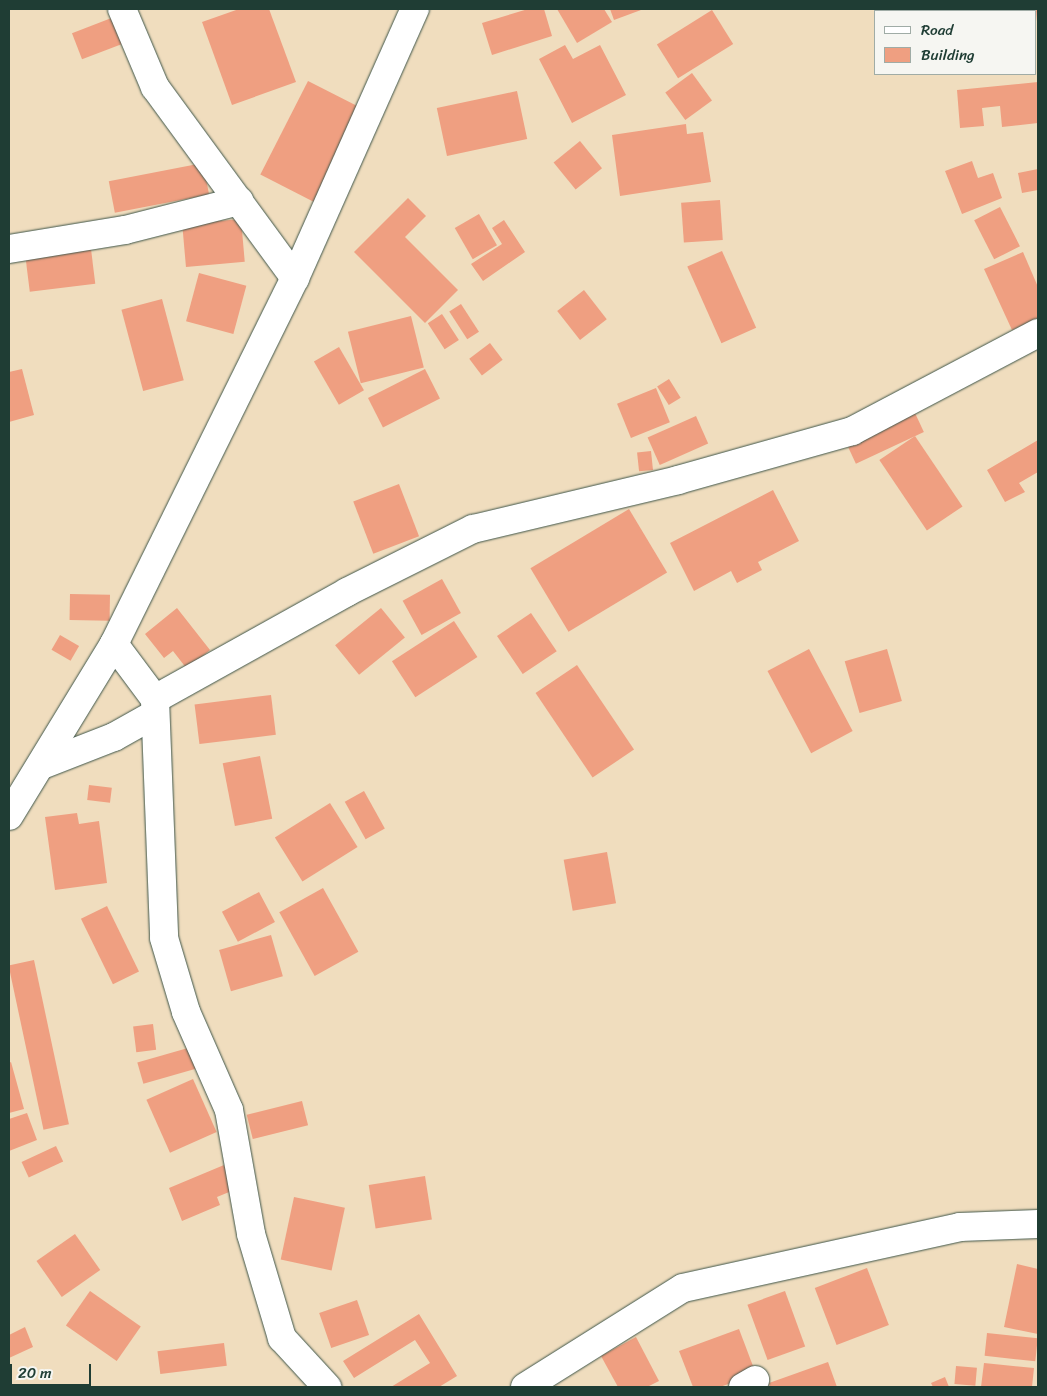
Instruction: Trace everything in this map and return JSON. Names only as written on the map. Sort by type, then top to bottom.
[{"type":"street","points":[[122,9],[155,87],[295,278]]},
{"type":"street","points":[[9,816],[42,765],[114,644],[295,278],[415,9]]},
{"type":"street","points":[[9,249],[124,230],[238,201]]},
{"type":"street","points":[[42,765],[114,737],[155,707],[347,592],[473,529],[678,480],[852,432],[1038,333]]},
{"type":"street","points":[[114,644],[155,707],[164,938],[186,1012],[230,1110],[251,1234],[282,1338],[327,1387]]},
{"type":"street","points":[[525,1387],[683,1288],[960,1227],[1038,1224]]},
{"type":"building","points":[[239,9],[269,9],[296,82],[232,105],[202,22]]},
{"type":"building","points":[[528,9],[544,9],[552,36],[492,55],[482,23]]},
{"type":"building","points":[[557,9],[604,9],[612,22],[577,43]]},
{"type":"building","points":[[610,9],[640,9],[641,10],[614,20]]},
{"type":"building","points":[[934,9],[971,9],[971,10]]},
{"type":"building","points":[[1027,9],[1038,9],[1038,32],[1037,10]]},
{"type":"building","points":[[712,10],[733,44],[678,78],[657,44]]},
{"type":"building","points":[[114,17],[124,43],[82,59],[72,33]]},
{"type":"building","points":[[565,45],[573,59],[600,45],[626,95],[572,123],[539,59]]},
{"type":"building","points":[[692,73],[712,101],[685,120],[665,92]]},
{"type":"building","points":[[308,81],[364,110],[316,203],[260,175]]},
{"type":"building","points":[[1038,82],[1038,123],[1002,127],[1000,106],[982,108],[984,126],[960,128],[957,90]]},
{"type":"building","points":[[517,91],[527,139],[447,156],[437,108]]},
{"type":"building","points":[[686,124],[687,134],[703,132],[711,182],[620,196],[612,135]]},
{"type":"building","points":[[580,141],[602,168],[576,190],[554,162]]},
{"type":"building","points":[[972,161],[978,178],[993,173],[1002,198],[962,214],[945,171]]},
{"type":"building","points":[[203,163],[209,194],[115,213],[109,181]]},
{"type":"building","points":[[1038,169],[1038,190],[1022,193],[1018,173]]},
{"type":"building","points":[[408,198],[426,216],[405,237],[458,290],[425,323],[354,252]]},
{"type":"building","points":[[720,200],[723,240],[684,243],[681,203]]},
{"type":"building","points":[[1000,207],[1020,246],[994,259],[974,220]]},
{"type":"building","points":[[479,214],[497,245],[473,259],[455,228]]},
{"type":"building","points":[[241,219],[245,262],[186,267],[182,224]]},
{"type":"building","points":[[504,220],[525,252],[483,281],[471,264],[502,244],[492,228]]},
{"type":"building","points":[[91,249],[95,284],[30,292],[25,257]]},
{"type":"building","points":[[722,251],[756,328],[721,343],[687,266]]},
{"type":"building","points":[[1023,252],[1038,287],[1038,318],[1012,330],[984,269]]},
{"type":"building","points":[[199,273],[246,286],[233,334],[186,321]]},
{"type":"building","points":[[584,290],[607,319],[580,340],[557,311]]},
{"type":"building","points":[[162,299],[184,380],[143,391],[121,310]]},
{"type":"building","points":[[461,304],[479,332],[467,339],[449,312]]},
{"type":"building","points":[[442,314],[459,340],[445,349],[428,323]]},
{"type":"building","points":[[411,316],[424,367],[361,383],[348,332]]},
{"type":"building","points":[[490,343],[503,360],[482,375],[469,359]]},
{"type":"building","points":[[339,347],[364,390],[339,405],[314,362]]},
{"type":"building","points":[[22,369],[34,415],[9,422],[9,372]]},
{"type":"building","points":[[425,369],[440,398],[383,427],[368,398]]},
{"type":"building","points":[[669,379],[681,398],[669,405],[657,386]]},
{"type":"building","points":[[656,388],[670,422],[631,438],[617,404]]},
{"type":"building","points":[[915,413],[924,432],[856,464],[847,445]]},
{"type":"building","points":[[696,416],[708,443],[660,465],[648,438]]},
{"type":"building","points":[[915,436],[963,506],[927,531],[879,460]]},
{"type":"building","points":[[1038,440],[1038,472],[1019,483],[1025,492],[1005,502],[987,470]]},
{"type":"building","points":[[651,451],[653,470],[639,471],[637,452]]},
{"type":"building","points":[[399,484],[419,536],[373,554],[353,502]]},
{"type":"building","points":[[773,490],[799,541],[758,562],[762,570],[737,583],[731,571],[694,591],[670,543]]},
{"type":"building","points":[[629,509],[667,572],[569,632],[530,568]]},
{"type":"building","points":[[442,579],[461,613],[422,635],[403,601]]},
{"type":"building","points":[[70,594],[110,595],[110,621],[70,620]]},
{"type":"building","points":[[177,608],[210,650],[187,669],[173,651],[164,658],[145,634]]},
{"type":"building","points":[[381,608],[405,638],[359,675],[335,645]]},
{"type":"building","points":[[531,613],[557,651],[523,674],[497,636]]},
{"type":"building","points":[[454,621],[477,657],[415,697],[392,661]]},
{"type":"building","points":[[60,635],[79,646],[71,661],[52,650]]},
{"type":"building","points":[[809,649],[853,731],[811,753],[768,671]]},
{"type":"building","points":[[887,649],[902,701],[860,713],[845,661]]},
{"type":"building","points":[[577,665],[634,750],[593,778],[536,693]]},
{"type":"building","points":[[271,695],[276,735],[199,744],[195,704]]},
{"type":"building","points":[[260,756],[272,819],[235,826],[223,763]]},
{"type":"building","points":[[89,785],[112,788],[110,803],[87,800]]},
{"type":"building","points":[[364,791],[385,829],[366,839],[345,802]]},
{"type":"building","points":[[330,803],[358,847],[302,882],[275,837]]},
{"type":"building","points":[[77,813],[79,824],[99,821],[107,883],[55,890],[45,817]]},
{"type":"building","points":[[607,852],[616,903],[573,911],[564,860]]},
{"type":"building","points":[[323,888],[358,952],[315,976],[279,912]]},
{"type":"building","points":[[259,892],[275,922],[238,942],[222,912]]},
{"type":"building","points":[[107,906],[139,972],[113,984],[81,919]]},
{"type":"building","points":[[271,935],[283,976],[231,991],[219,950]]},
{"type":"building","points":[[34,960],[69,1124],[43,1130],[9,967],[9,965]]},
{"type":"building","points":[[153,1024],[156,1050],[136,1052],[133,1026]]},
{"type":"building","points":[[195,1046],[201,1067],[143,1084],[137,1063]]},
{"type":"building","points":[[11,1062],[24,1109],[9,1113],[9,1063]]},
{"type":"building","points":[[193,1079],[217,1132],[170,1153],[146,1100]]},
{"type":"building","points":[[302,1101],[308,1125],[253,1139],[247,1115]]},
{"type":"building","points":[[27,1113],[37,1140],[9,1151],[9,1119]]},
{"type":"building","points":[[56,1146],[63,1161],[29,1177],[22,1162]]},
{"type":"building","points":[[224,1165],[234,1190],[217,1197],[220,1205],[182,1221],[169,1188]]},
{"type":"building","points":[[425,1176],[432,1219],[376,1228],[369,1185]]},
{"type":"building","points":[[294,1197],[345,1208],[332,1270],[281,1260]]},
{"type":"building","points":[[75,1234],[100,1270],[62,1297],[36,1261]]},
{"type":"building","points":[[1017,1264],[1038,1269],[1038,1334],[1004,1327]]},
{"type":"building","points":[[867,1268],[889,1325],[837,1345],[815,1288]]},
{"type":"building","points":[[90,1291],[141,1327],[117,1361],[66,1325]]},
{"type":"building","points":[[785,1291],[805,1346],[768,1360],[747,1305]]},
{"type":"building","points":[[357,1300],[369,1335],[331,1348],[319,1313]]},
{"type":"building","points":[[419,1314],[457,1376],[439,1387],[391,1387],[430,1363],[415,1340],[354,1378],[343,1361]]},
{"type":"building","points":[[25,1327],[33,1347],[9,1358],[9,1335]]},
{"type":"building","points":[[739,1329],[756,1374],[720,1387],[693,1387],[679,1351]]},
{"type":"building","points":[[987,1333],[1038,1338],[1035,1361],[985,1356]]},
{"type":"building","points":[[636,1337],[659,1381],[647,1387],[618,1387],[601,1356]]},
{"type":"building","points":[[224,1343],[227,1366],[160,1374],[157,1351]]},
{"type":"building","points":[[828,1362],[837,1387],[770,1387],[769,1383]]},
{"type":"building","points":[[984,1363],[1034,1368],[1032,1387],[981,1387]]},
{"type":"building","points":[[956,1366],[977,1368],[975,1386],[954,1384]]},
{"type":"building","points":[[945,1377],[949,1387],[933,1387],[931,1383]]}]
